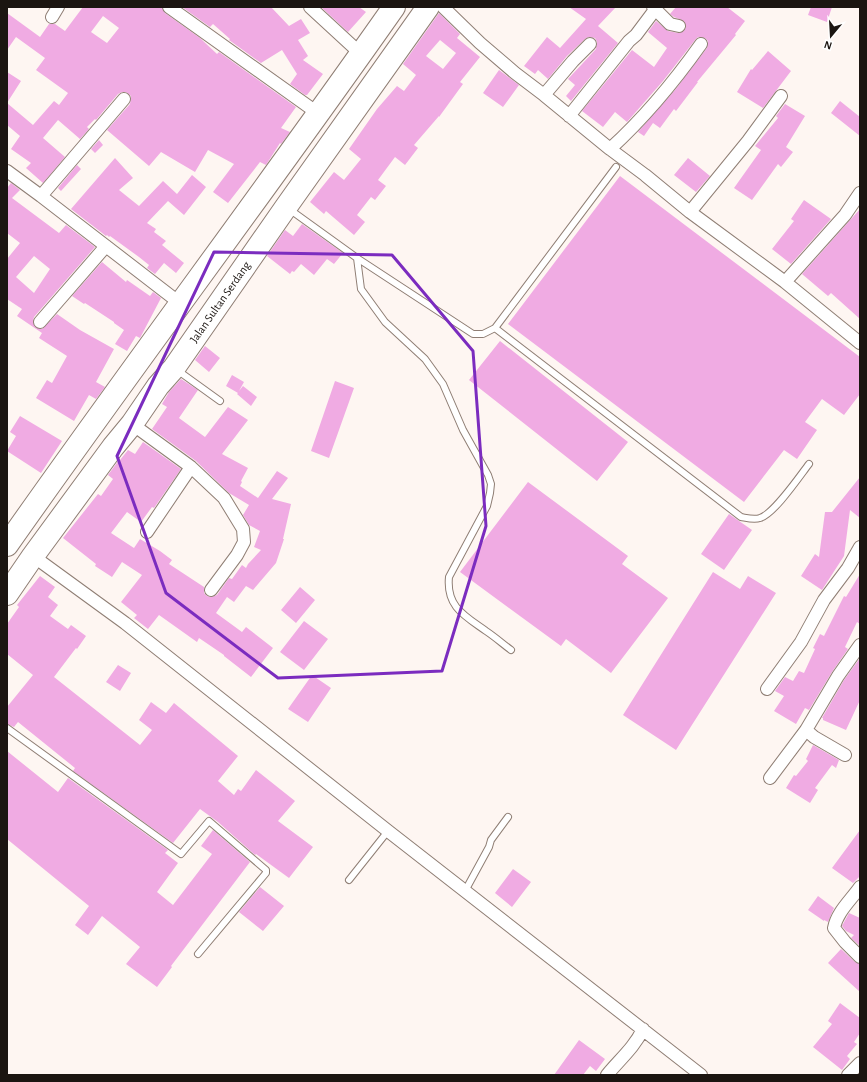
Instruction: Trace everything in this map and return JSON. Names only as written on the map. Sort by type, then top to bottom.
[{"type":"highway","points":[[7,545],[319,114],[394,7]]},
{"type":"highway","name":"Jalan Sultan Serdang","points":[[7,594],[113,447],[132,424],[158,386],[174,368],[428,7]]},
{"type":"highway","points":[[263,190],[286,207]]},
{"type":"street","points":[[169,7],[319,114]]},
{"type":"street","points":[[310,7],[361,54]]},
{"type":"street","points":[[442,7],[491,53],[515,73],[690,212],[785,282],[860,343]]},
{"type":"street","points":[[569,116],[629,41],[636,35],[655,8],[670,24],[680,26]]},
{"type":"street","points":[[544,95],[573,61],[590,44]]},
{"type":"street","points":[[610,149],[632,129],[701,44]]},
{"type":"street","points":[[690,212],[748,141],[781,96]]},
{"type":"street","points":[[41,196],[124,99]]},
{"type":"street","points":[[7,172],[41,196],[181,304]]},
{"type":"street","points":[[785,282],[845,215],[860,192]]},
{"type":"street","points":[[40,322],[106,246]]},
{"type":"street","points":[[132,424],[191,467],[224,498],[244,529],[245,538],[238,555],[211,590]]},
{"type":"street","points":[[147,532],[191,467]]},
{"type":"street","points":[[767,689],[801,642],[824,600],[848,568],[860,547]]},
{"type":"street","points":[[33,556],[125,623],[388,831],[702,1075]]},
{"type":"street","points":[[770,778],[806,730],[838,676],[860,645]]},
{"type":"street","points":[[806,730],[814,737],[845,755]]},
{"type":"street","points":[[860,887],[839,914],[834,928],[860,957]]},
{"type":"street","points":[[607,1075],[631,1050],[643,1029]]},
{"type":"street","points":[[848,1075],[860,1063]]},
{"type":"lane","points":[[286,207],[357,258],[473,334],[483,334],[495,328],[616,168]]},
{"type":"lane","points":[[357,258],[361,289],[385,322],[425,358],[443,384],[463,430],[488,475],[491,484],[487,506],[449,577],[449,594],[455,605],[464,616],[511,650]]},
{"type":"lane","points":[[495,328],[741,517],[756,519],[769,513],[809,464]]},
{"type":"lane","points":[[174,368],[220,401]]},
{"type":"lane","points":[[7,728],[182,854],[209,822],[266,870],[266,873],[198,954]]},
{"type":"lane","points":[[465,891],[490,847],[491,840],[508,817]]},
{"type":"lane","points":[[349,880],[388,831]]},
{"type":"highlighted area","points":[[214,252],[392,255],[473,351],[486,526],[442,671],[278,678],[166,593],[117,456]]},
{"type":"building","points":[[83,7],[162,7],[165,13],[200,38],[217,54],[219,52],[296,107],[281,128],[290,132],[281,144],[280,143],[266,165],[260,162],[228,203],[213,192],[234,164],[208,150],[195,172],[161,152],[149,166],[107,130],[130,104],[131,96],[126,92],[118,94],[96,120],[95,119],[87,127],[89,129],[80,139],[58,120],[43,138],[65,157],[43,183],[26,168],[31,163],[11,149],[20,136],[7,125],[7,103],[33,125],[54,101],[59,105],[68,93],[36,70],[45,58],[16,37],[7,50],[7,13],[40,37],[49,24],[55,24],[65,31]],"holes":[[[103,16],[119,28],[107,43],[91,32]]]},
{"type":"building","points":[[182,7],[271,7],[289,26],[301,19],[310,33],[298,40],[308,56],[303,60],[323,74],[307,95],[305,95],[290,84],[297,74],[282,50],[261,63],[229,40],[230,39],[213,24],[210,27]]},
{"type":"building","points":[[321,7],[359,7],[366,12],[348,32]]},
{"type":"building","points":[[569,7],[616,7],[598,26],[618,43],[571,101],[566,96],[575,85],[568,79],[596,49],[597,42],[595,38],[588,37],[585,39],[567,56],[548,79],[538,70],[535,74],[524,66],[547,37],[560,48],[586,19]]},
{"type":"building","points":[[676,7],[727,7],[745,21],[735,34],[736,35],[697,82],[676,111],[674,109],[660,128],[653,123],[644,136],[638,132],[675,90],[707,48],[708,41],[705,38],[698,37],[695,40],[663,81],[627,122],[615,112],[603,127],[582,111],[632,50],[654,67],[667,48],[648,32],[656,21],[668,31],[678,33],[684,31],[686,27],[684,21],[670,14]]},
{"type":"building","points":[[811,7],[832,7],[827,22],[808,15]]},
{"type":"building","points":[[439,13],[460,34],[457,38],[480,57],[460,82],[463,84],[439,117],[414,145],[418,148],[405,165],[395,157],[378,180],[386,186],[375,200],[371,197],[357,215],[365,222],[354,235],[326,211],[324,214],[310,202],[334,172],[344,180],[361,159],[349,149],[377,109],[397,86],[404,91],[416,75],[403,64]],"holes":[[[440,40],[456,53],[443,69],[426,56]]]},
{"type":"building","points":[[768,51],[791,71],[763,108],[737,92],[751,69],[752,70]]},
{"type":"building","points":[[499,70],[519,85],[503,107],[483,93]]},
{"type":"building","points":[[7,72],[21,81],[7,103]]},
{"type":"building","points":[[840,101],[860,117],[860,136],[831,113]]},
{"type":"building","points":[[785,104],[805,116],[786,147],[793,152],[781,167],[778,164],[752,200],[734,188],[761,150],[755,146],[778,118],[776,116]]},
{"type":"building","points":[[99,140],[103,145],[95,153],[91,149]]},
{"type":"building","points":[[115,158],[133,178],[119,190],[139,206],[163,181],[177,194],[192,175],[206,187],[184,215],[168,201],[147,223],[156,229],[154,232],[166,241],[162,245],[184,263],[176,273],[164,263],[155,274],[147,268],[149,265],[139,257],[110,236],[106,236],[71,209]]},
{"type":"building","points":[[688,158],[710,176],[696,192],[674,175]]},
{"type":"building","points":[[77,165],[81,169],[61,191],[58,188]]},
{"type":"building","points":[[620,176],[860,357],[860,394],[844,415],[822,399],[805,422],[817,430],[797,459],[784,450],[744,502],[508,324]]},
{"type":"building","points":[[11,183],[20,190],[12,198],[59,233],[66,225],[95,247],[34,317],[33,321],[35,327],[42,329],[57,314],[80,330],[114,349],[96,382],[105,387],[96,399],[89,395],[74,421],[36,398],[47,380],[52,383],[67,356],[39,338],[42,333],[17,316],[22,309],[7,299],[7,259],[20,243],[7,233],[7,188]],"holes":[[[34,256],[50,269],[34,293],[16,277]]]},
{"type":"building","points":[[804,200],[831,219],[791,264],[772,249],[794,221],[791,219]]},
{"type":"building","points":[[860,209],[860,319],[831,293],[828,296],[802,274]]},
{"type":"building","points":[[302,224],[343,253],[334,264],[327,259],[314,275],[301,264],[294,272],[292,271],[290,274],[267,256],[285,230],[293,236]]},
{"type":"building","points":[[102,262],[126,282],[127,280],[150,296],[153,292],[161,298],[140,338],[136,336],[127,351],[115,344],[124,330],[85,303],[84,304],[72,296]]},
{"type":"building","points":[[500,341],[628,442],[597,481],[469,380]]},
{"type":"building","points":[[205,346],[220,358],[209,372],[195,360]]},
{"type":"building","points":[[232,375],[244,382],[239,391],[243,386],[257,397],[251,406],[237,394],[238,393],[226,386]]},
{"type":"building","points":[[181,379],[198,390],[179,418],[205,437],[228,407],[248,420],[222,454],[248,468],[240,486],[258,498],[277,471],[288,478],[272,499],[291,504],[284,539],[276,563],[253,590],[246,586],[234,602],[227,597],[216,613],[242,632],[246,627],[273,648],[251,677],[224,655],[199,638],[197,642],[159,615],[148,629],[134,618],[137,615],[121,602],[142,575],[122,562],[112,577],[95,566],[96,564],[63,538],[98,494],[101,496],[113,479],[108,475],[119,460],[128,450],[135,454],[143,442],[181,469],[154,508],[152,507],[141,522],[127,512],[111,533],[134,548],[140,539],[160,551],[172,560],[169,564],[204,587],[204,593],[211,597],[217,595],[229,578],[232,579],[242,565],[246,568],[261,550],[254,547],[260,531],[249,525],[243,515],[249,505],[229,493],[196,461],[152,429],[167,407],[162,404],[169,392]]},
{"type":"building","points":[[335,381],[354,388],[329,458],[311,451]]},
{"type":"building","points":[[20,416],[62,441],[41,473],[7,451],[16,436],[10,432]]},
{"type":"building","points":[[860,477],[860,518],[850,510],[844,556],[822,590],[801,576],[815,554],[819,557],[825,512],[832,512]]},
{"type":"building","points":[[528,482],[628,556],[622,564],[668,598],[611,673],[566,639],[561,646],[460,572]]},
{"type":"building","points":[[729,514],[752,530],[724,570],[701,554]]},
{"type":"building","points":[[713,572],[740,589],[748,576],[776,593],[676,750],[623,715]]},
{"type":"building","points":[[860,574],[860,624],[857,622],[845,647],[848,649],[809,710],[805,708],[796,724],[774,711],[784,696],[775,691],[785,677],[793,681],[799,671],[804,673],[820,634],[824,636],[844,596],[846,597]]},
{"type":"building","points":[[40,576],[55,587],[48,597],[58,605],[50,616],[68,629],[71,625],[86,636],[54,677],[140,745],[152,730],[139,720],[151,702],[166,713],[174,703],[238,756],[218,781],[234,795],[238,789],[241,791],[256,770],[295,801],[278,821],[313,847],[289,878],[256,854],[255,855],[218,822],[200,809],[173,843],[73,771],[75,768],[18,722],[14,727],[7,724],[7,707],[33,675],[7,654],[7,624],[19,607],[17,605]]},
{"type":"building","points":[[300,587],[315,600],[296,623],[281,610]]},
{"type":"building","points":[[304,621],[328,639],[304,670],[280,652]]},
{"type":"building","points":[[860,658],[860,700],[846,730],[823,720],[822,718],[844,680]]},
{"type":"building","points":[[118,665],[131,673],[120,691],[106,682]]},
{"type":"building","points":[[312,675],[331,688],[308,722],[288,709]]},
{"type":"building","points":[[813,745],[839,760],[836,768],[832,765],[815,788],[818,790],[810,803],[786,788],[794,775],[796,776],[808,761],[806,759]]},
{"type":"building","points":[[7,751],[58,792],[68,778],[168,850],[165,853],[178,863],[157,892],[173,905],[212,854],[201,846],[213,830],[250,862],[171,966],[172,967],[157,987],[126,964],[140,947],[102,916],[88,935],[75,925],[89,906],[7,839]]},
{"type":"building","points":[[860,830],[860,876],[853,883],[832,868]]},
{"type":"building","points":[[513,869],[531,882],[512,907],[495,893]]},
{"type":"building","points":[[260,887],[284,906],[263,931],[239,912]]},
{"type":"building","points":[[818,896],[834,908],[828,922],[824,921],[808,910]]},
{"type":"building","points":[[849,913],[860,918],[860,946],[851,938],[854,935],[846,931],[842,926]]},
{"type":"building","points":[[841,949],[855,962],[860,964],[860,992],[828,963]]},
{"type":"building","points":[[840,1003],[860,1018],[860,1033],[854,1042],[857,1044],[847,1056],[850,1059],[842,1070],[813,1047],[832,1024],[828,1021]]},
{"type":"building","points":[[579,1040],[605,1059],[596,1071],[590,1066],[583,1075],[554,1075]]}]
